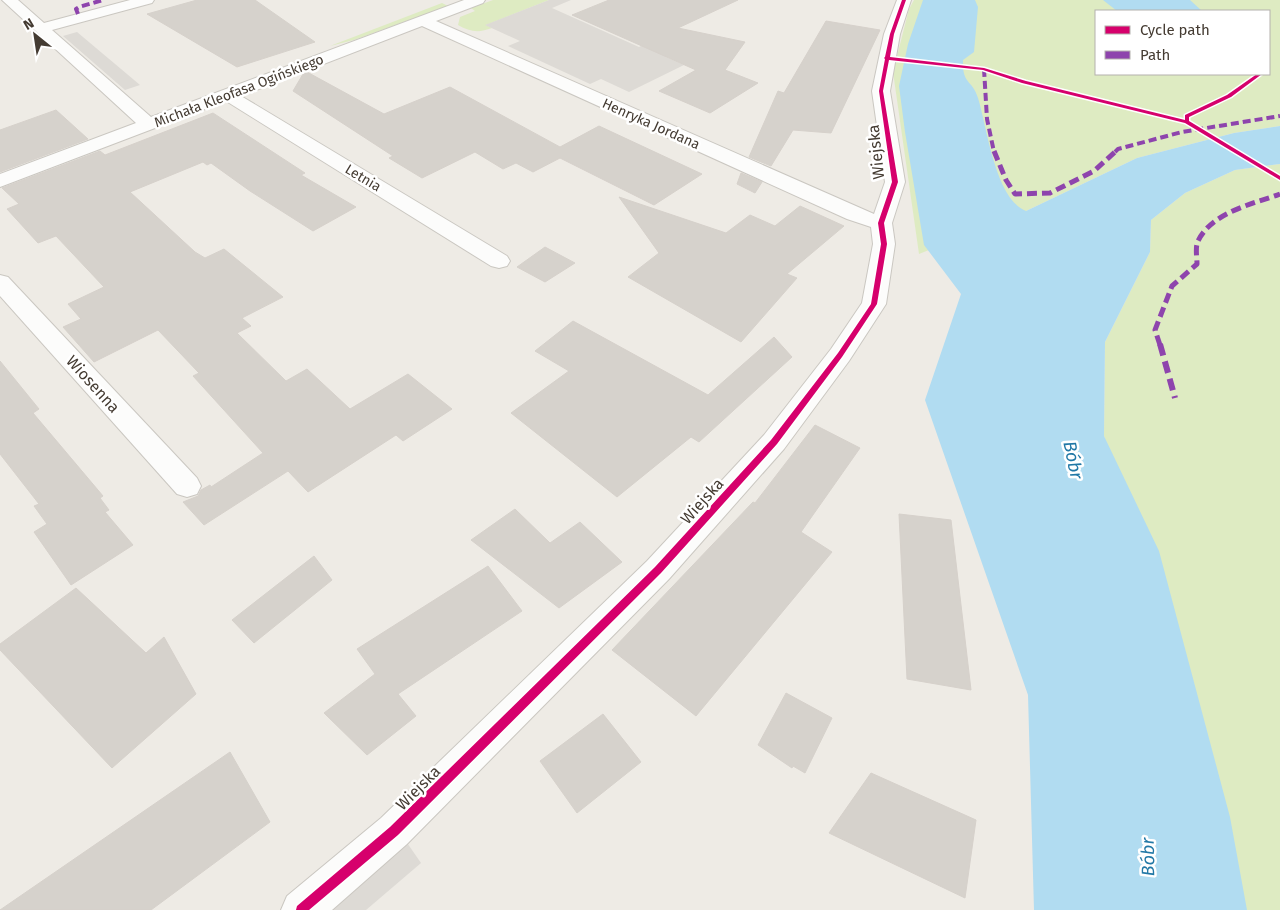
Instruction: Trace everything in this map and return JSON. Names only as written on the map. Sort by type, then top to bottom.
[{"type":"street","points":[[9,0],[149,125]]},
{"type":"street","points":[[42,28],[147,0]]},
{"type":"street","name":"Michała Kleofasa Ogińskiego","points":[[0,181],[478,0]]},
{"type":"street","name":"Wiejska","points":[[301,910],[394,831],[658,570],[774,442],[840,355],[874,304],[884,244],[881,223],[895,182],[882,91],[888,50],[900,0]]},
{"type":"street","name":"Henryka Jordana","points":[[424,20],[480,43],[854,215],[881,223]]},
{"type":"street","name":"Letnia","points":[[228,95],[499,261]]},
{"type":"street","name":"Wiosenna","points":[[0,282],[187,486]]},
{"type":"green space","points":[[493,0],[549,0],[486,25],[492,28],[487,30],[475,31],[458,25],[460,17],[475,11],[471,8]]},
{"type":"green space","points":[[914,0],[1280,0],[1280,126],[1234,133],[1137,158],[1026,211],[919,254],[893,72],[909,9]]},
{"type":"green space","points":[[442,3],[448,6],[354,40],[330,46]]},
{"type":"green space","points":[[1280,164],[1280,910],[1237,910],[1104,436],[1105,342],[1150,252],[1151,220],[1185,193],[1235,170]]},
{"type":"shaded area","points":[[549,0],[571,0],[552,8],[639,47],[650,41],[675,52],[666,57],[684,65],[629,92],[601,79],[590,84],[508,46],[520,41],[485,25]]},
{"type":"shaded area","points":[[77,32],[140,85],[125,90],[63,36]]},
{"type":"shaded area","points":[[403,837],[421,863],[366,910],[319,910]]},
{"type":"water","name":"Bóbr","points":[[923,0],[975,0],[978,7],[974,52],[963,60],[964,74],[976,92],[1000,178],[1015,204],[1026,211],[1137,158],[1234,133],[1280,126],[1280,164],[1235,170],[1185,193],[1151,220],[1150,252],[1105,342],[1104,436],[1159,551],[1230,817],[1247,910],[1034,910],[1028,695],[925,400],[961,294],[924,245],[899,86],[908,44]]},
{"type":"water","points":[[1103,0],[1190,0],[1201,10],[1116,10]]},
{"type":"building","points":[[197,0],[255,0],[315,42],[237,67],[147,14]]},
{"type":"building","points":[[609,0],[738,0],[678,28],[745,42],[725,70],[758,83],[710,113],[659,91],[696,70],[572,15]]},
{"type":"building","points":[[826,21],[880,30],[831,133],[793,130],[771,166],[749,157],[778,91],[784,93]]},
{"type":"building","points":[[307,72],[384,114],[450,87],[560,147],[599,126],[702,174],[654,205],[560,158],[533,172],[516,163],[503,169],[475,152],[422,178],[389,158],[393,156],[293,91],[303,74]]},
{"type":"building","points":[[56,110],[88,139],[0,172],[0,130]]},
{"type":"building","points":[[213,113],[305,173],[301,175],[356,207],[313,231],[250,191],[211,163],[207,165],[203,162],[130,192],[195,252],[205,258],[224,249],[283,297],[242,318],[251,326],[237,333],[286,381],[307,369],[350,409],[408,374],[452,409],[403,441],[396,435],[308,492],[288,471],[204,525],[183,502],[198,496],[201,490],[210,485],[211,487],[263,453],[193,376],[199,373],[158,330],[94,362],[63,327],[81,319],[68,304],[104,287],[56,236],[38,243],[7,209],[19,204],[2,188],[100,151],[105,155]]},
{"type":"building","points":[[741,173],[762,182],[755,193],[737,184]]},
{"type":"building","points":[[619,197],[726,233],[750,215],[775,226],[800,206],[844,226],[787,274],[797,278],[741,342],[628,277],[659,253]]},
{"type":"building","points":[[545,247],[575,263],[545,282],[517,267]]},
{"type":"building","points":[[573,321],[708,395],[774,337],[792,357],[699,442],[691,437],[617,497],[511,413],[569,371],[535,351]]},
{"type":"building","points":[[0,361],[39,409],[33,413],[103,496],[100,498],[109,510],[105,512],[133,545],[71,585],[34,532],[47,524],[34,506],[39,504],[0,454]]},
{"type":"building","points":[[815,425],[860,448],[801,532],[832,552],[696,716],[612,650],[753,502],[755,503]]},
{"type":"building","points":[[515,509],[550,543],[580,522],[622,562],[559,608],[471,540]]},
{"type":"building","points":[[899,514],[951,520],[971,690],[907,679]]},
{"type":"building","points":[[314,556],[332,580],[254,643],[232,620]]},
{"type":"building","points":[[488,566],[522,611],[398,694],[416,716],[367,755],[324,713],[375,674],[357,649]]},
{"type":"building","points":[[76,588],[146,653],[164,637],[196,694],[112,768],[0,650],[0,644]]},
{"type":"building","points":[[786,693],[832,718],[805,773],[793,766],[792,768],[758,745]]},
{"type":"building","points":[[603,714],[641,762],[577,813],[540,761]]},
{"type":"building","points":[[230,752],[270,822],[151,910],[0,910]]},
{"type":"building","points":[[871,773],[976,820],[965,898],[829,833]]},
{"type":"marked path","points":[[78,14],[76,9],[79,7],[103,0]]},
{"type":"marked path","points":[[984,69],[987,119],[993,150],[1006,180],[1015,194],[1050,193],[1094,171],[1118,149],[1182,132],[1280,116]]},
{"type":"marked path","points":[[1175,398],[1167,364],[1155,330],[1172,286],[1197,264],[1197,242],[1211,225],[1225,215],[1280,194]]},
{"type":"cycle path","points":[[301,910],[394,831],[658,570],[774,442],[840,355],[874,304],[884,244],[881,223],[895,182],[881,91],[892,34],[904,0]]},
{"type":"cycle path","points":[[886,58],[984,69],[1024,82],[1187,122],[1280,178]]},
{"type":"cycle path","points":[[1187,122],[1187,116],[1229,96],[1259,75]]}]
